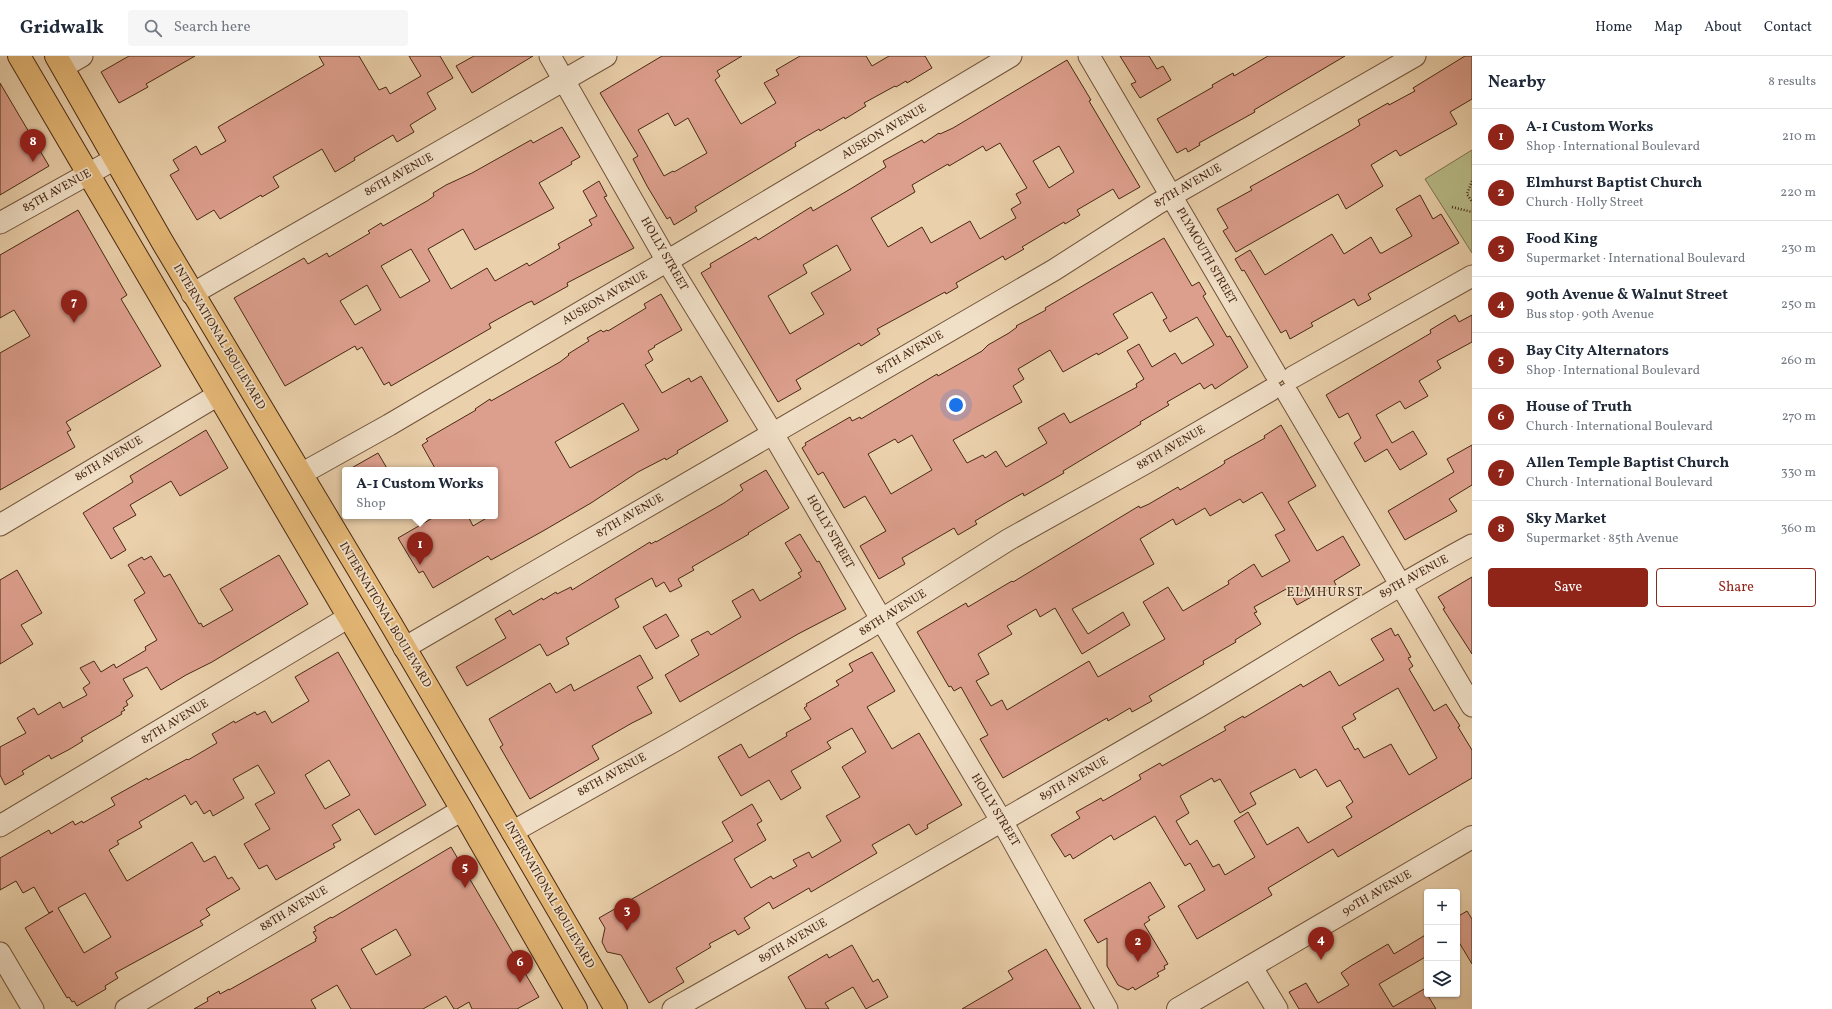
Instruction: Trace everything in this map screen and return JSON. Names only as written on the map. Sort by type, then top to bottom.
[{"type":"main road","points":[[19,56],[350,617],[462,810],[571,1007]]},
{"type":"main road","name":"INTERNATIONAL BOULEVARD","points":[[60,62],[192,294],[264,410],[616,1009]]},
{"type":"street","points":[[60,62],[82,56]]},
{"type":"street","name":"HOLLY STREET","points":[[550,56],[667,261],[773,434],[1002,821],[1107,1009]]},
{"type":"street","name":"86TH AVENUE","points":[[192,294],[606,56]]},
{"type":"street","name":"AUSEON AVENUE","points":[[301,474],[389,425],[1011,56]]},
{"type":"street","name":"PLYMOUTH STREET","points":[[1089,56],[1472,706]]},
{"type":"street","name":"87TH AVENUE","points":[[404,648],[1054,270],[1133,218],[1415,56]]},
{"type":"street","name":"85TH AVENUE","points":[[0,224],[115,159]]},
{"type":"street","name":"88TH AVENUE","points":[[512,832],[674,741],[882,620],[1008,540],[1472,276]]},
{"type":"street","name":"86TH AVENUE","points":[[0,525],[218,395]]},
{"type":"street","name":"89TH AVENUE","points":[[673,1009],[1002,821],[1268,666],[1400,585],[1472,545]]},
{"type":"street","name":"87TH AVENUE","points":[[0,826],[350,617]]},
{"type":"street","name":"88TH AVENUE","points":[[126,1009],[462,810]]},
{"type":"street","name":"90TH AVENUE","points":[[1178,1009],[1472,837]]},
{"type":"street","points":[[0,954],[33,1009]]},
{"type":"street","points":[[1251,966],[1277,1009]]},
{"type":"path","points":[[1472,181],[1467,194],[1472,202]]},
{"type":"path","points":[[1452,207],[1472,212]]},
{"type":"green space","points":[[1472,150],[1472,253],[1425,179]]},
{"type":"building","points":[[129,56],[195,56],[146,84],[148,87],[119,103],[101,72]]},
{"type":"building","points":[[319,56],[359,56],[379,90],[386,87],[390,94],[421,76],[409,56],[440,56],[453,78],[427,93],[436,109],[410,125],[414,132],[397,142],[393,135],[354,158],[355,160],[335,172],[322,149],[273,177],[279,187],[262,197],[261,195],[220,219],[214,210],[197,220],[170,175],[179,170],[173,160],[196,146],[201,155],[226,141],[218,127],[324,65]]},
{"type":"building","points":[[474,56],[533,56],[472,93],[456,66]]},
{"type":"building","points":[[662,56],[742,56],[717,71],[720,76],[715,80],[741,124],[776,103],[764,83],[779,75],[776,70],[800,56],[866,56],[872,66],[889,56],[925,56],[932,68],[907,83],[906,81],[896,87],[895,86],[864,103],[866,106],[845,119],[844,117],[820,131],[819,129],[795,143],[796,146],[695,207],[697,211],[674,225],[670,217],[667,219],[647,186],[633,159],[638,156],[600,93]],"holes":[[[668,113],[675,126],[688,118],[707,153],[664,176],[638,130]]]},
{"type":"building","points":[[1120,56],[1149,56],[1157,69],[1163,66],[1171,80],[1140,98],[1131,84],[1136,82]]},
{"type":"building","points":[[1268,56],[1345,56],[1254,110],[1255,112],[1199,143],[1200,145],[1188,152],[1186,148],[1177,153],[1157,119],[1213,87],[1212,85],[1233,73],[1234,76]]},
{"type":"building","points":[[1465,56],[1472,56],[1472,99],[1450,112],[1457,124],[1400,156],[1396,150],[1371,165],[1383,186],[1346,209],[1338,194],[1236,252],[1223,231],[1228,228],[1217,209],[1252,190],[1250,187],[1352,130],[1360,125],[1358,120],[1388,103],[1389,105],[1415,91],[1413,88]]},
{"type":"building","points":[[1067,60],[1091,100],[1089,101],[1140,187],[1119,199],[1113,189],[1077,210],[1080,215],[1065,224],[1064,222],[1022,247],[1024,249],[1005,260],[1003,256],[956,283],[958,287],[946,294],[945,292],[877,329],[880,334],[861,346],[859,343],[796,380],[801,389],[778,402],[701,273],[711,267],[710,264],[756,237],[758,240],[811,207],[813,211],[852,188],[886,167],[883,161],[922,140],[924,143],[939,133],[940,134],[953,128]],"holes":[[[1000,143],[1027,188],[1016,194],[1021,203],[1011,209],[1016,218],[980,239],[970,221],[931,243],[922,227],[888,247],[871,218],[915,192],[912,185],[948,164],[949,166],[983,146],[986,151]],[[1059,146],[1074,172],[1049,188],[1033,161]],[[837,245],[851,270],[811,293],[824,314],[790,334],[768,296],[807,273],[803,265]]]},
{"type":"building","points":[[0,83],[49,166],[0,195]]},
{"type":"building","points":[[562,127],[580,157],[571,162],[572,164],[539,183],[554,208],[475,250],[463,229],[428,249],[451,289],[487,268],[495,281],[527,263],[529,266],[560,248],[558,244],[592,225],[589,220],[597,216],[583,191],[599,181],[607,196],[604,197],[634,248],[567,283],[568,286],[534,305],[532,301],[527,303],[489,324],[491,328],[391,386],[389,382],[384,385],[362,347],[357,350],[355,346],[285,386],[234,298],[304,258],[308,264],[327,253],[329,257],[370,233],[368,231],[381,223],[383,226],[427,201],[434,196],[433,193],[446,185],[472,173],[531,140],[533,143]],"holes":[[[411,249],[430,281],[400,298],[381,266]],[[367,285],[381,310],[355,325],[340,301]]]},
{"type":"building","points":[[1420,195],[1433,219],[1441,214],[1459,243],[1368,294],[1371,299],[1358,306],[1354,299],[1311,323],[1313,326],[1290,339],[1286,330],[1281,333],[1244,270],[1242,271],[1235,259],[1250,250],[1265,275],[1332,234],[1344,254],[1371,237],[1380,253],[1382,253],[1412,236],[1396,209]]},
{"type":"building","points":[[78,210],[127,295],[121,299],[161,366],[66,422],[71,430],[67,432],[75,447],[0,490],[0,353],[30,336],[14,310],[0,318],[0,255]]},
{"type":"building","points":[[1164,238],[1192,286],[1199,282],[1206,294],[1203,296],[1227,337],[1230,336],[1248,367],[1215,389],[1212,384],[1204,389],[1200,383],[1167,402],[1169,405],[1140,422],[1141,424],[1063,471],[1064,473],[1024,496],[1023,493],[1007,502],[975,521],[977,524],[958,535],[954,528],[902,558],[905,564],[879,579],[860,546],[886,531],[865,496],[844,508],[823,472],[818,475],[802,448],[806,445],[805,443],[850,417],[852,421],[860,417],[861,419],[937,374],[938,376],[982,351],[988,345],[1009,333],[1017,327],[1016,326],[1046,310],[1045,308]],"holes":[[[1152,292],[1167,318],[1163,320],[1170,332],[1197,317],[1214,345],[1182,364],[1175,353],[1152,367],[1139,344],[1127,351],[1144,379],[1136,384],[1137,387],[1070,423],[1064,413],[1038,428],[1047,443],[1006,467],[996,451],[985,458],[983,455],[967,463],[953,440],[1022,402],[1013,386],[1024,379],[1018,369],[1050,350],[1063,372],[1128,338],[1113,314]],[[912,435],[932,470],[891,494],[868,454],[895,439],[898,443]]]},
{"type":"building","points":[[661,294],[682,330],[648,351],[653,360],[645,365],[662,393],[689,378],[691,382],[701,376],[728,421],[677,451],[678,453],[666,460],[665,458],[638,472],[591,503],[543,531],[491,560],[488,556],[433,588],[423,571],[419,573],[398,538],[431,519],[470,519],[473,526],[485,519],[498,519],[498,467],[434,467],[422,445],[428,441],[426,439],[476,410],[475,409],[490,399],[491,401],[560,362],[569,355],[568,354],[589,341],[587,338],[601,330],[603,332],[608,331],[646,308],[644,304]],"holes":[[[623,403],[639,430],[570,468],[555,442]]]},
{"type":"building","points":[[1455,315],[1459,322],[1472,315],[1472,342],[1437,361],[1441,368],[1419,381],[1428,396],[1405,409],[1400,401],[1376,415],[1392,443],[1413,431],[1427,454],[1400,470],[1387,449],[1365,462],[1354,443],[1361,438],[1348,413],[1339,418],[1326,395],[1431,333],[1430,330]]},
{"type":"building","points":[[1281,425],[1316,486],[1288,502],[1317,551],[1343,536],[1360,565],[1334,581],[1336,585],[1297,605],[1288,588],[1254,607],[1257,612],[1254,613],[1261,624],[1235,640],[1236,642],[1203,661],[1204,664],[1149,696],[1152,701],[1132,712],[1130,708],[1108,721],[1107,718],[1003,778],[980,739],[988,735],[961,687],[954,691],[951,686],[949,687],[917,632],[966,603],[968,607],[1012,581],[1013,582],[1139,506],[1140,508],[1149,504],[1178,487],[1180,490],[1221,466],[1225,463],[1224,461],[1265,438],[1264,436]],"holes":[[[1262,492],[1285,530],[1275,535],[1290,561],[1262,577],[1254,564],[1228,581],[1229,584],[1183,611],[1168,587],[1143,602],[1165,639],[1098,677],[1089,661],[1007,710],[1002,700],[991,706],[976,681],[989,674],[978,654],[1012,634],[1007,626],[1036,609],[1040,617],[1055,608],[1082,654],[1130,625],[1123,612],[1088,634],[1072,609],[1154,564],[1140,539],[1173,519],[1176,525],[1205,508],[1210,516],[1240,499],[1243,503]]]},
{"type":"building","points":[[206,430],[228,468],[180,496],[171,481],[130,505],[136,515],[113,528],[126,550],[111,559],[83,513],[133,482],[130,476]]},
{"type":"building","points":[[1472,445],[1472,485],[1449,499],[1457,511],[1405,540],[1388,511],[1454,472],[1447,459]]},
{"type":"building","points":[[378,453],[386,467],[353,467]]},
{"type":"building","points":[[766,470],[789,508],[748,533],[749,534],[692,567],[694,570],[678,579],[682,586],[670,592],[664,582],[656,587],[652,578],[615,599],[619,607],[566,638],[569,644],[547,656],[540,644],[467,686],[456,667],[506,638],[495,619],[510,610],[513,615],[542,598],[543,600],[556,592],[557,594],[571,587],[572,590],[650,542],[651,544],[656,542],[724,503],[743,490],[740,485]]},
{"type":"building","points":[[800,534],[817,562],[819,561],[846,609],[798,634],[680,702],[665,675],[699,655],[691,640],[708,631],[711,635],[741,617],[732,601],[753,589],[760,601],[801,577],[798,573],[802,571],[785,543]]},
{"type":"building","points":[[279,555],[308,604],[212,662],[161,690],[147,667],[123,679],[133,696],[126,701],[128,705],[123,708],[125,710],[121,712],[122,714],[81,738],[83,741],[70,749],[51,759],[49,755],[22,771],[24,774],[5,785],[0,775],[0,747],[26,733],[17,718],[34,708],[38,715],[60,702],[63,708],[87,695],[83,688],[90,683],[80,668],[94,661],[101,672],[114,664],[116,668],[146,650],[145,647],[157,640],[134,600],[145,593],[128,565],[142,557],[144,560],[151,556],[164,577],[170,574],[199,624],[201,623],[203,627],[233,610],[220,589]]},
{"type":"building","points":[[17,570],[42,613],[21,625],[33,644],[0,664],[0,580]]},
{"type":"building","points":[[1472,577],[1472,654],[1443,609],[1445,608],[1438,597]]},
{"type":"building","points":[[666,614],[679,636],[656,649],[643,627]]},
{"type":"building","points":[[1391,628],[1395,636],[1398,634],[1411,657],[1408,658],[1413,666],[1409,669],[1434,711],[1446,704],[1460,726],[1458,727],[1472,750],[1472,778],[1338,857],[1333,849],[1268,888],[1272,895],[1197,939],[1178,906],[1205,890],[1190,863],[1185,866],[1155,816],[1114,840],[1111,835],[1073,859],[1070,854],[1065,857],[1051,835],[1080,818],[1076,812],[1101,798],[1103,801],[1141,779],[1139,775],[1160,763],[1162,766],[1226,730],[1224,727],[1243,716],[1244,718],[1301,684],[1303,687],[1330,671],[1339,686],[1384,660],[1371,639]],"holes":[[[1398,688],[1437,758],[1409,775],[1391,744],[1364,758],[1358,748],[1355,750],[1342,727],[1356,719],[1353,714]],[[1295,769],[1300,778],[1316,769],[1327,787],[1340,780],[1353,802],[1346,807],[1352,817],[1308,843],[1298,827],[1267,845],[1248,812],[1234,821],[1255,857],[1225,875],[1219,864],[1213,867],[1197,840],[1190,845],[1176,821],[1189,813],[1180,796],[1212,778],[1214,782],[1220,779],[1240,813],[1256,804],[1250,793]]]},
{"type":"building","points":[[338,652],[426,805],[375,835],[359,809],[332,825],[341,840],[333,844],[335,847],[276,880],[267,865],[259,869],[244,844],[270,829],[255,804],[275,793],[258,765],[233,779],[244,798],[213,816],[210,810],[204,814],[196,801],[191,805],[185,795],[139,822],[142,827],[117,841],[119,844],[109,850],[127,881],[192,842],[204,862],[215,856],[228,879],[232,877],[240,889],[206,909],[210,915],[200,921],[203,925],[115,973],[118,978],[105,986],[106,989],[77,1006],[69,997],[67,998],[25,928],[53,911],[49,913],[34,887],[23,893],[16,881],[0,890],[0,858],[49,830],[51,834],[73,821],[75,825],[82,821],[83,823],[115,805],[111,798],[147,778],[148,780],[187,759],[188,760],[217,743],[212,734],[234,721],[235,723],[255,712],[257,715],[265,711],[272,723],[309,701],[295,677]],"holes":[[[329,760],[350,795],[325,809],[305,775]],[[85,893],[111,937],[84,953],[58,908]]]},
{"type":"building","points":[[872,652],[895,691],[867,707],[892,749],[919,733],[962,805],[927,825],[928,828],[916,835],[909,824],[872,845],[877,853],[811,892],[809,888],[773,909],[769,902],[744,918],[750,928],[738,935],[735,930],[709,944],[711,947],[676,968],[684,982],[649,1003],[621,955],[607,952],[602,942],[605,928],[599,918],[733,841],[722,822],[752,804],[762,821],[757,824],[766,840],[734,859],[751,888],[771,876],[773,879],[797,866],[793,860],[809,852],[812,858],[841,841],[826,816],[860,797],[842,767],[866,752],[852,728],[827,742],[831,748],[791,771],[801,788],[781,800],[769,780],[741,796],[718,757],[741,744],[749,758],[787,736],[786,733],[811,719],[804,708],[807,706],[806,704],[839,685],[836,681],[853,671],[849,664]]},
{"type":"building","points":[[640,655],[653,678],[637,687],[652,713],[592,746],[599,759],[530,799],[500,747],[503,745],[489,719],[550,683],[556,693],[571,684],[574,691]]},
{"type":"building","points":[[451,847],[539,997],[517,1009],[472,1009],[469,1002],[457,1009],[454,1009],[446,996],[423,1009],[351,1009],[337,985],[311,1000],[316,1009],[194,1009],[208,1001],[207,998],[219,991],[220,994],[229,990],[316,941],[315,939],[317,938],[313,932],[316,931],[314,927],[331,917],[332,918]],"holes":[[[396,929],[411,955],[376,975],[361,949]]]},
{"type":"building","points":[[1150,882],[1165,907],[1148,917],[1150,920],[1144,924],[1168,964],[1164,966],[1165,969],[1157,973],[1159,976],[1135,990],[1133,987],[1128,990],[1118,985],[1107,966],[1107,938],[1098,943],[1084,920]]},
{"type":"building","points":[[1467,911],[1472,919],[1472,964],[1460,944],[1460,915]]},
{"type":"building","points":[[1424,936],[1424,958],[1379,984],[1393,1007],[1424,989],[1424,997],[1429,997],[1436,1009],[1299,1009],[1289,992],[1306,983],[1318,1003],[1349,985],[1341,973],[1351,966],[1388,944],[1394,954]]},
{"type":"building","points":[[852,945],[873,982],[878,979],[888,997],[866,1009],[853,987],[825,1003],[829,1009],[806,1009],[788,977],[827,954],[829,958]]},
{"type":"building","points":[[1046,949],[1081,1009],[962,1009],[1013,979],[1008,971]]},
{"type":"place","name":"Sky Market","points":[[33,162]]},
{"type":"place","name":"Allen Temple Baptist Church","points":[[74,323]]},
{"type":"place","name":"A-1 Custom Works","points":[[420,565]]},
{"type":"place","name":"Bay City Alternators","points":[[465,888]]},
{"type":"place","name":"Food King","points":[[627,931]]},
{"type":"place","name":"90th Avenue & Walnut Street","points":[[1321,960]]},
{"type":"place","name":"Elmhurst Baptist Church","points":[[1138,962]]},
{"type":"place","name":"House of Truth","points":[[520,983]]},
{"type":"district","name":"ELMHURST","points":[[1325,593]]}]
